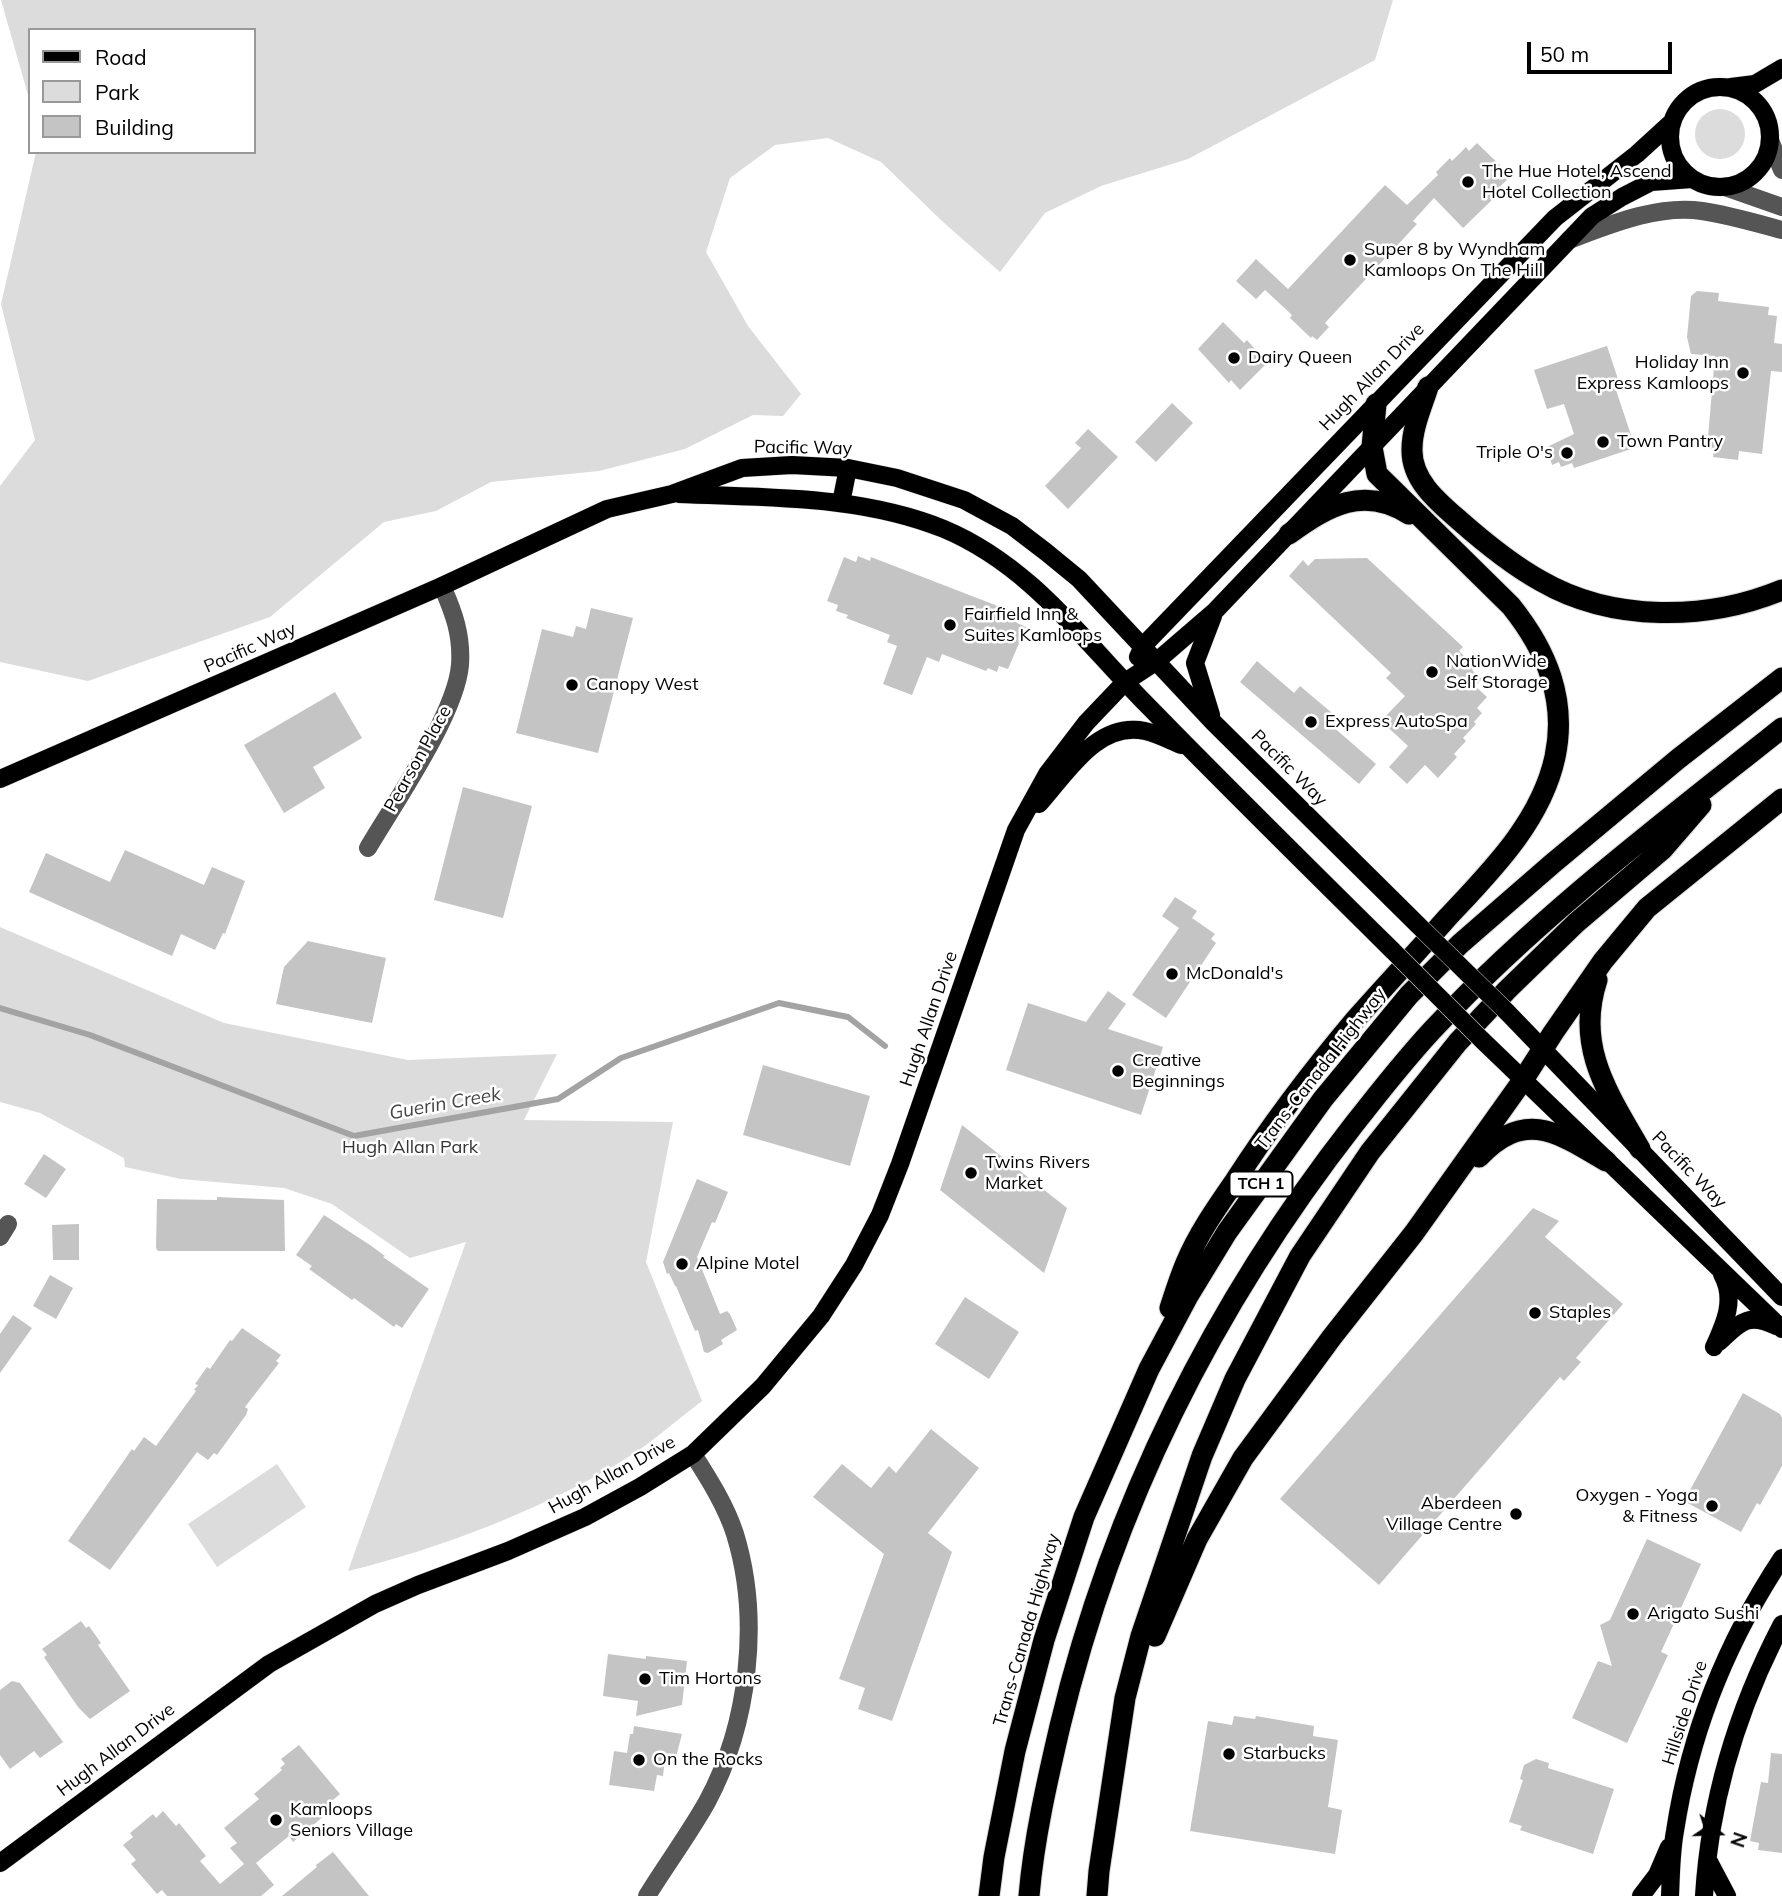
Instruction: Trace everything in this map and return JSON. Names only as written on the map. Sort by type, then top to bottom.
[{"type":"highway","points":[[1428,387],[1412,450],[1415,466],[1425,488],[1476,535],[1541,582],[1600,605],[1655,612],[1709,610],[1761,599],[1782,590]]},
{"type":"highway","points":[[1149,1369],[1186,1262],[1213,1213],[1296,1095],[1355,1021],[1495,866],[1525,826],[1547,784],[1555,759],[1560,719],[1552,676],[1543,655],[1526,625],[1511,606],[1377,474],[1372,447],[1376,404]]},
{"type":"highway","points":[[1289,534],[1330,508],[1363,499],[1398,507],[1429,526]]},
{"type":"highway","name":"Trans-Canada Highway","points":[[989,1896],[1006,1789],[1044,1640],[1084,1517],[1149,1369],[1188,1296],[1227,1232],[1323,1099],[1409,995],[1460,944],[1678,759],[1782,678]]},
{"type":"highway","name":"TCH 1","points":[[1029,1896],[1043,1798],[1097,1594],[1153,1453],[1224,1314],[1284,1218],[1393,1075],[1438,1023],[1520,943],[1585,886],[1782,729]]},
{"type":"highway","points":[[1097,1896],[1125,1698],[1141,1636],[1188,1494],[1235,1379],[1300,1256],[1370,1152],[1458,1042],[1576,923],[1663,849],[1737,764]]},
{"type":"highway","points":[[1119,1748],[1157,1628],[1197,1539],[1243,1458],[1279,1407],[1414,1233],[1523,1080],[1603,961],[1647,908],[1782,799]]},
{"type":"highway","points":[[1603,961],[1589,1003],[1590,1044],[1608,1094],[1640,1149]]},
{"type":"highway","points":[[1414,1233],[1496,1140],[1514,1131],[1524,1128],[1549,1132],[1576,1143],[1606,1161]]},
{"type":"main road","points":[[1730,87],[1744,92],[1764,111],[1769,124],[1768,153],[1762,166],[1739,184],[1708,186],[1692,179],[1680,168],[1672,154],[1672,122],[1678,108],[1689,97],[1709,88],[1755,84],[1782,68]]},
{"type":"main road","points":[[1770,139],[1782,119]]},
{"type":"main road","name":"Hugh Allan Drive","points":[[1125,681],[1143,646],[1555,218],[1637,154],[1672,122]]},
{"type":"main road","name":"Hugh Allan Drive","points":[[0,1863],[269,1664],[375,1604],[585,1517],[639,1488],[693,1454],[732,1418],[780,1368],[821,1316],[854,1265],[874,1227],[900,1164],[1016,830],[1060,756],[1125,681],[1157,660],[1215,611],[1592,216],[1651,183],[1692,179]]},
{"type":"main road","name":"Pacific Way","points":[[0,779],[442,586],[607,509],[672,494],[741,468],[792,465],[848,468],[929,487],[964,500],[1012,526],[1079,579],[1213,722],[1507,1013],[1782,1297]]},
{"type":"main road","points":[[841,503],[848,468]]},
{"type":"main road","name":"Pacific Way","points":[[672,494],[783,497],[841,503],[913,518],[947,530],[994,556],[1056,606],[1190,750],[1481,1039],[1782,1329]]},
{"type":"main road","points":[[1213,722],[1195,663],[1215,611]]},
{"type":"main road","points":[[1016,830],[1096,740],[1110,733],[1129,729],[1145,731],[1190,750]]},
{"type":"main road","points":[[1721,1269],[1728,1287],[1729,1303],[1714,1347],[1745,1320],[1758,1320],[1782,1329]]},
{"type":"main road","name":"Hillside Drive","points":[[1670,1896],[1674,1834],[1683,1785],[1708,1699],[1730,1649],[1782,1558]]},
{"type":"main road","points":[[1704,1896],[1718,1788],[1753,1685],[1782,1624]]},
{"type":"main road","points":[[1641,1896],[1657,1875],[1674,1834]]},
{"type":"main road","points":[[1707,1857],[1727,1896]]},
{"type":"street","points":[[1770,139],[1782,170]]},
{"type":"street","points":[[1725,187],[1782,207]]},
{"type":"street","points":[[1569,240],[1617,222],[1658,212],[1700,210],[1782,230]]},
{"type":"street","name":"Pearson Place","points":[[368,848],[452,699],[460,665],[457,621],[442,586]]},
{"type":"street","points":[[647,1896],[707,1801],[723,1763],[737,1722],[750,1637],[745,1584],[735,1534],[709,1479],[693,1454]]},
{"type":"green space","points":[[1,0],[1393,0],[1375,60],[1188,159],[1101,186],[1045,213],[1000,272],[881,162],[828,138],[775,145],[730,178],[706,252],[748,326],[801,394],[783,416],[753,415],[685,449],[599,471],[491,482],[436,511],[384,522],[270,617],[88,681],[0,662],[0,486],[35,440],[1,304],[36,154],[256,154],[256,28],[28,28],[28,95]]},
{"type":"green space","points":[[1720,109],[1738,116],[1745,134],[1738,152],[1720,159],[1702,152],[1695,134],[1702,116]]},
{"type":"green space","name":"Hugh Allan Park","points":[[0,927],[224,1023],[408,1060],[557,1054],[524,1120],[673,1122],[646,1262],[702,1401],[630,1456],[565,1492],[456,1538],[348,1571],[466,1242],[410,1258],[332,1204],[284,1188],[181,1179],[125,1167],[124,1158],[40,1113],[0,1102]]},
{"type":"green space","points":[[277,1464],[306,1507],[217,1567],[188,1524]]},
{"type":"building","name":"Super 8 by Wyndham Kamloops On The Hill","points":[[1477,143],[1511,176],[1491,195],[1494,198],[1463,228],[1434,198],[1413,221],[1417,224],[1325,323],[1329,327],[1317,340],[1312,336],[1311,338],[1290,318],[1292,315],[1265,290],[1256,299],[1236,281],[1256,259],[1288,289],[1385,185],[1407,205],[1438,175],[1436,172],[1450,158],[1452,161],[1466,147],[1469,151]]},
{"type":"building","name":"Holiday Inn Express Kamloops","points":[[1697,291],[1719,293],[1718,301],[1769,307],[1768,315],[1777,316],[1774,343],[1782,344],[1782,372],[1771,371],[1762,454],[1739,451],[1738,460],[1713,457],[1714,449],[1707,449],[1715,356],[1691,354],[1687,337],[1691,296]]},
{"type":"building","name":"Dairy Queen","points":[[1223,322],[1244,343],[1247,340],[1267,363],[1240,390],[1231,380],[1229,383],[1198,349]]},
{"type":"building","points":[[1607,346],[1620,385],[1615,387],[1634,444],[1631,449],[1574,468],[1572,463],[1561,467],[1559,462],[1552,465],[1547,447],[1574,434],[1564,404],[1547,409],[1534,370]]},
{"type":"building","points":[[1172,403],[1193,423],[1156,462],[1135,442]]},
{"type":"building","points":[[1088,429],[1118,457],[1068,509],[1045,486],[1081,448],[1075,443]]},
{"type":"building","name":"Fairfield Inn & Suites Kamloops","points":[[858,556],[870,561],[871,557],[1008,610],[1007,612],[1019,617],[1017,623],[1026,627],[1008,669],[999,666],[997,672],[988,668],[986,671],[942,654],[939,662],[927,657],[912,695],[883,684],[897,646],[887,642],[890,635],[846,618],[848,615],[836,611],[838,605],[827,601],[844,557],[856,562]]},
{"type":"building","name":"NationWide Self Storage","points":[[1367,558],[1463,647],[1459,651],[1475,667],[1472,670],[1482,679],[1475,686],[1487,697],[1477,708],[1482,713],[1463,738],[1466,741],[1454,754],[1457,757],[1438,778],[1425,765],[1407,784],[1389,767],[1408,746],[1381,721],[1405,696],[1386,678],[1391,673],[1289,576],[1303,560],[1308,566],[1315,559]]},
{"type":"building","name":"Canopy West","points":[[591,608],[633,618],[598,753],[516,733],[542,629],[573,637],[576,626],[586,629]]},
{"type":"building","name":"Express AutoSpa","points":[[1257,661],[1294,693],[1300,686],[1338,718],[1331,725],[1376,764],[1359,784],[1240,682]]},
{"type":"building","points":[[335,692],[362,738],[313,767],[325,788],[284,813],[244,745]]},
{"type":"building","points":[[463,787],[532,806],[503,918],[434,900]]},
{"type":"building","points":[[125,850],[204,885],[212,867],[245,881],[225,934],[223,933],[215,950],[181,934],[172,956],[29,892],[46,853],[110,882]]},
{"type":"building","name":"McDonald's","points":[[1175,897],[1197,911],[1192,918],[1215,934],[1211,939],[1216,943],[1166,1018],[1132,995],[1179,928],[1162,916]]},
{"type":"building","points":[[308,941],[386,958],[372,1023],[276,1004],[284,967]]},
{"type":"building","points":[[1108,991],[1126,1004],[1108,1029],[1163,1047],[1141,1115],[1006,1070],[1028,1003],[1086,1022]]},
{"type":"building","points":[[763,1065],[870,1096],[850,1166],[743,1135]]},
{"type":"building","points":[[962,1125],[1067,1208],[1044,1273],[940,1190]]},
{"type":"building","points":[[44,1154],[66,1169],[46,1198],[24,1184]]},
{"type":"building","name":"Alpine Motel","points":[[697,1179],[728,1192],[697,1257],[720,1314],[727,1311],[737,1330],[721,1340],[723,1344],[708,1353],[704,1352],[698,1330],[695,1331],[663,1262]]},
{"type":"building","points":[[217,1197],[284,1200],[285,1251],[158,1251],[157,1199],[217,1200]]},
{"type":"building","points":[[1533,1208],[1559,1221],[1545,1237],[1623,1304],[1576,1358],[1581,1362],[1564,1381],[1560,1377],[1379,1585],[1280,1499]]},
{"type":"building","points":[[324,1215],[429,1289],[402,1328],[396,1324],[394,1327],[354,1298],[352,1300],[309,1269],[312,1266],[296,1255]]},
{"type":"building","points":[[79,1224],[79,1260],[53,1260],[52,1225]]},
{"type":"building","points":[[50,1275],[73,1288],[56,1319],[33,1306]]},
{"type":"building","points":[[965,1297],[1019,1332],[989,1379],[935,1344]]},
{"type":"building","points":[[13,1315],[32,1328],[0,1373],[0,1334]]},
{"type":"building","points":[[242,1328],[281,1355],[276,1361],[279,1363],[245,1407],[248,1409],[246,1415],[217,1455],[214,1453],[208,1460],[197,1452],[110,1570],[68,1541],[132,1449],[134,1451],[144,1437],[156,1446],[196,1391],[194,1390],[198,1385],[195,1384],[207,1367],[210,1369]]},
{"type":"building","points":[[1743,1393],[1780,1414],[1782,1466],[1741,1532],[1684,1501]]},
{"type":"building","points":[[931,1429],[979,1468],[928,1533],[952,1552],[892,1721],[858,1709],[865,1688],[839,1679],[884,1554],[813,1497],[842,1464],[871,1488],[889,1466],[896,1473]]},
{"type":"building","points":[[1647,1539],[1701,1564],[1661,1652],[1668,1655],[1627,1743],[1572,1718],[1598,1661],[1612,1666],[1600,1625],[1610,1620]]},
{"type":"building","points":[[81,1621],[86,1628],[89,1626],[101,1643],[98,1645],[130,1691],[90,1719],[78,1707],[44,1657],[47,1655],[42,1649]]},
{"type":"building","name":"Tim Hortons","points":[[608,1654],[687,1661],[682,1705],[636,1716],[638,1701],[603,1696]]},
{"type":"building","points":[[12,1681],[20,1683],[63,1742],[40,1758],[34,1751],[10,1769],[0,1755],[0,1690]]},
{"type":"building","points":[[1234,1716],[1255,1719],[1256,1716],[1314,1726],[1313,1736],[1338,1740],[1328,1807],[1342,1810],[1335,1854],[1190,1831],[1208,1721],[1232,1725]]},
{"type":"building","name":"On the Rocks","points":[[634,1726],[682,1734],[675,1761],[665,1759],[663,1776],[657,1775],[654,1791],[609,1785],[614,1751],[627,1753]]},
{"type":"building","name":"Kamloops Seniors Village","points":[[299,1745],[340,1794],[321,1810],[325,1815],[293,1842],[289,1836],[256,1863],[274,1885],[261,1896],[167,1896],[162,1890],[157,1894],[131,1864],[136,1860],[123,1845],[133,1837],[130,1833],[153,1814],[156,1818],[163,1811],[176,1826],[179,1823],[206,1856],[200,1861],[220,1884],[244,1864],[230,1848],[237,1843],[224,1828],[259,1799],[254,1794],[282,1770],[280,1768],[285,1764],[281,1759]]},
{"type":"building","points":[[1771,1753],[1782,1754],[1782,1853],[1758,1850],[1759,1843],[1750,1841],[1761,1782],[1768,1783]]},
{"type":"building","points":[[1536,1759],[1549,1763],[1548,1768],[1614,1789],[1593,1854],[1520,1830],[1522,1826],[1509,1822],[1523,1780],[1520,1779],[1524,1765]]},
{"type":"building","name":"Kamloops Seniors Village","points":[[333,1852],[369,1896],[282,1896],[317,1867],[316,1865]]},
{"type":"waterway","name":"Guerin Creek","points":[[0,1008],[90,1035],[354,1136],[558,1099],[621,1058],[779,1003],[848,1017],[885,1046]]},
{"type":"place","name":"The Hue Hotel, Ascend Hotel Collection","points":[[1468,182]]},
{"type":"place","name":"Super 8 by Wyndham Kamloops On The Hill","points":[[1350,260]]},
{"type":"place","name":"Dairy Queen","points":[[1234,358]]},
{"type":"place","name":"Holiday Inn Express Kamloops","points":[[1743,373]]},
{"type":"place","name":"Town Pantry","points":[[1603,442]]},
{"type":"place","name":"Triple O's","points":[[1567,453]]},
{"type":"place","name":"Fairfield Inn & Suites Kamloops","points":[[950,625]]},
{"type":"place","name":"NationWide Self Storage","points":[[1432,672]]},
{"type":"place","name":"Canopy West","points":[[572,685]]},
{"type":"place","name":"Express AutoSpa","points":[[1311,722]]},
{"type":"place","name":"McDonald's","points":[[1172,974]]},
{"type":"place","name":"Creative Beginnings","points":[[1118,1071]]},
{"type":"place","name":"Twins Rivers Market","points":[[971,1173]]},
{"type":"place","name":"Alpine Motel","points":[[682,1264]]},
{"type":"place","name":"Staples","points":[[1535,1313]]},
{"type":"place","name":"Oxygen - Yoga & Fitness","points":[[1712,1506]]},
{"type":"place","name":"Aberdeen Village Centre","points":[[1516,1514]]},
{"type":"place","name":"Arigato Sushi","points":[[1633,1614]]},
{"type":"place","name":"Tim Hortons","points":[[645,1679]]},
{"type":"place","name":"Starbucks","points":[[1229,1754]]},
{"type":"place","name":"On the Rocks","points":[[639,1760]]},
{"type":"place","name":"Kamloops Seniors Village","points":[[276,1820]]}]
